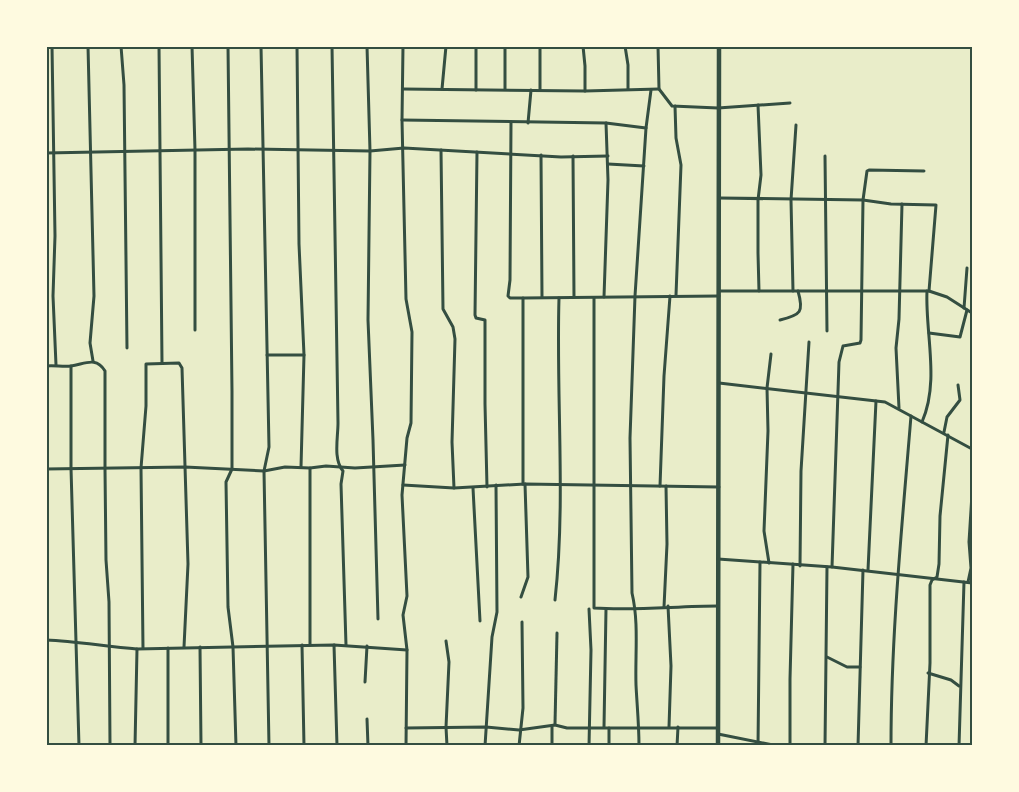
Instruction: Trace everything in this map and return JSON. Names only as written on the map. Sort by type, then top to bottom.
[{"type":"highway","points":[[718,746],[719,46]]},
{"type":"street","points":[[52,46],[55,153],[53,296],[56,365]]},
{"type":"street","points":[[88,46],[93,284],[90,343],[93,361]]},
{"type":"street","points":[[121,46],[124,85],[127,348]]},
{"type":"street","points":[[159,46],[162,363]]},
{"type":"street","points":[[192,46],[195,150],[195,330]]},
{"type":"street","points":[[228,46],[232,469],[226,482],[228,607],[233,647],[236,746]]},
{"type":"street","points":[[261,46],[269,447],[264,471],[269,746]]},
{"type":"street","points":[[297,46],[299,244],[304,355],[301,467]]},
{"type":"street","points":[[332,46],[337,456],[343,471],[341,484],[346,645]]},
{"type":"street","points":[[367,46],[370,151],[368,320],[378,619]]},
{"type":"street","points":[[403,46],[402,120],[406,299],[412,332],[411,418],[403,484],[407,596],[403,615],[407,650],[406,746]]},
{"type":"street","points":[[442,89],[446,46]]},
{"type":"street","points":[[476,46],[476,90]]},
{"type":"street","points":[[505,46],[505,89]]},
{"type":"street","points":[[540,46],[540,90]]},
{"type":"street","points":[[583,46],[585,91]]},
{"type":"street","points":[[625,46],[628,90]]},
{"type":"street","points":[[658,46],[659,89],[671,105],[718,108],[790,103]]},
{"type":"street","points":[[403,89],[585,91],[659,89]]},
{"type":"street","points":[[528,123],[531,90]]},
{"type":"street","points":[[639,746],[635,609],[632,593],[630,438],[635,296],[646,128],[651,90]]},
{"type":"street","points":[[758,105],[761,175],[758,200],[759,291]]},
{"type":"street","points":[[675,106],[676,138],[681,165],[676,296]]},
{"type":"street","points":[[402,120],[606,123],[646,128]]},
{"type":"street","points":[[511,122],[508,296],[510,298],[676,296],[759,291],[928,291],[947,297],[972,313]]},
{"type":"street","points":[[604,297],[608,164],[606,123]]},
{"type":"street","points":[[793,291],[791,200],[796,125]]},
{"type":"street","points":[[46,153],[263,149],[370,151],[404,148],[510,154],[608,156]]},
{"type":"street","points":[[441,150],[443,309],[453,327],[455,339],[452,442],[454,488]]},
{"type":"street","points":[[477,152],[475,315],[476,318],[485,320],[484,394],[487,487]]},
{"type":"street","points":[[541,155],[542,298]]},
{"type":"street","points":[[573,156],[574,297]]},
{"type":"street","points":[[825,156],[827,331]]},
{"type":"street","points":[[608,164],[644,166]]},
{"type":"street","points":[[832,567],[841,349],[844,345],[860,343],[861,340],[863,200],[868,170],[924,171]]},
{"type":"street","points":[[719,198],[863,200],[934,204],[937,207],[926,312],[929,333],[930,392],[922,422]]},
{"type":"street","points":[[899,408],[896,348],[902,204]]},
{"type":"street","points":[[929,333],[960,337],[966,309],[967,268]]},
{"type":"street","points":[[780,320],[794,316],[800,311],[802,306],[798,291]]},
{"type":"street","points":[[660,486],[670,296]]},
{"type":"street","points":[[521,597],[528,577],[524,484],[523,298]]},
{"type":"street","points":[[555,600],[561,484],[557,349],[559,298]]},
{"type":"street","points":[[594,298],[595,386],[592,486],[594,608],[718,606]]},
{"type":"street","points":[[800,566],[801,471],[809,342]]},
{"type":"street","points":[[769,563],[764,531],[768,431],[767,388],[771,354]]},
{"type":"street","points":[[267,355],[304,355]]},
{"type":"street","points":[[46,366],[71,366],[93,361],[102,365],[105,371],[111,746]]},
{"type":"street","points":[[143,648],[141,468],[146,406],[145,364],[162,363],[182,365],[188,564],[184,647]]},
{"type":"street","points":[[71,366],[71,468],[79,746]]},
{"type":"street","points":[[718,383],[885,402],[972,449]]},
{"type":"street","points":[[926,746],[930,585],[933,578],[938,575],[947,417],[960,400],[958,385]]},
{"type":"street","points":[[858,746],[860,667],[876,401]]},
{"type":"street","points":[[891,746],[891,679],[911,416]]},
{"type":"street","points":[[46,469],[185,467],[264,471],[285,467],[373,468],[405,465]]},
{"type":"street","points":[[310,468],[310,645]]},
{"type":"street","points":[[403,484],[454,488],[524,484],[719,487]]},
{"type":"street","points":[[485,746],[492,637],[497,612],[496,485]]},
{"type":"street","points":[[666,486],[666,607],[671,666],[669,727]]},
{"type":"street","points":[[473,488],[480,621]]},
{"type":"street","points":[[959,746],[959,686],[971,568],[969,542],[972,494]]},
{"type":"street","points":[[718,559],[832,567],[968,582]]},
{"type":"street","points":[[758,743],[760,562]]},
{"type":"street","points":[[790,746],[793,564]]},
{"type":"street","points":[[825,746],[827,567]]},
{"type":"street","points":[[589,609],[591,650],[589,746]]},
{"type":"street","points":[[604,728],[606,609]]},
{"type":"street","points":[[519,746],[523,708],[522,622]]},
{"type":"street","points":[[552,746],[557,633]]},
{"type":"street","points":[[46,640],[76,641],[137,649],[346,645],[407,650]]},
{"type":"street","points":[[446,641],[449,662],[447,746]]},
{"type":"street","points":[[302,645],[304,746]]},
{"type":"street","points":[[334,645],[337,746]]},
{"type":"street","points":[[365,682],[366,646]]},
{"type":"street","points":[[200,647],[201,746]]},
{"type":"street","points":[[168,648],[168,746]]},
{"type":"street","points":[[135,746],[137,649]]},
{"type":"street","points":[[827,657],[846,667],[860,667]]},
{"type":"street","points":[[928,673],[951,680],[959,686]]},
{"type":"street","points":[[368,719],[368,746]]},
{"type":"street","points":[[406,728],[486,727],[519,730],[554,725],[567,728],[678,727],[718,731],[758,743],[778,746]]},
{"type":"street","points":[[46,726],[47,746]]},
{"type":"street","points":[[677,746],[678,727]]},
{"type":"street","points":[[609,728],[609,746]]}]
